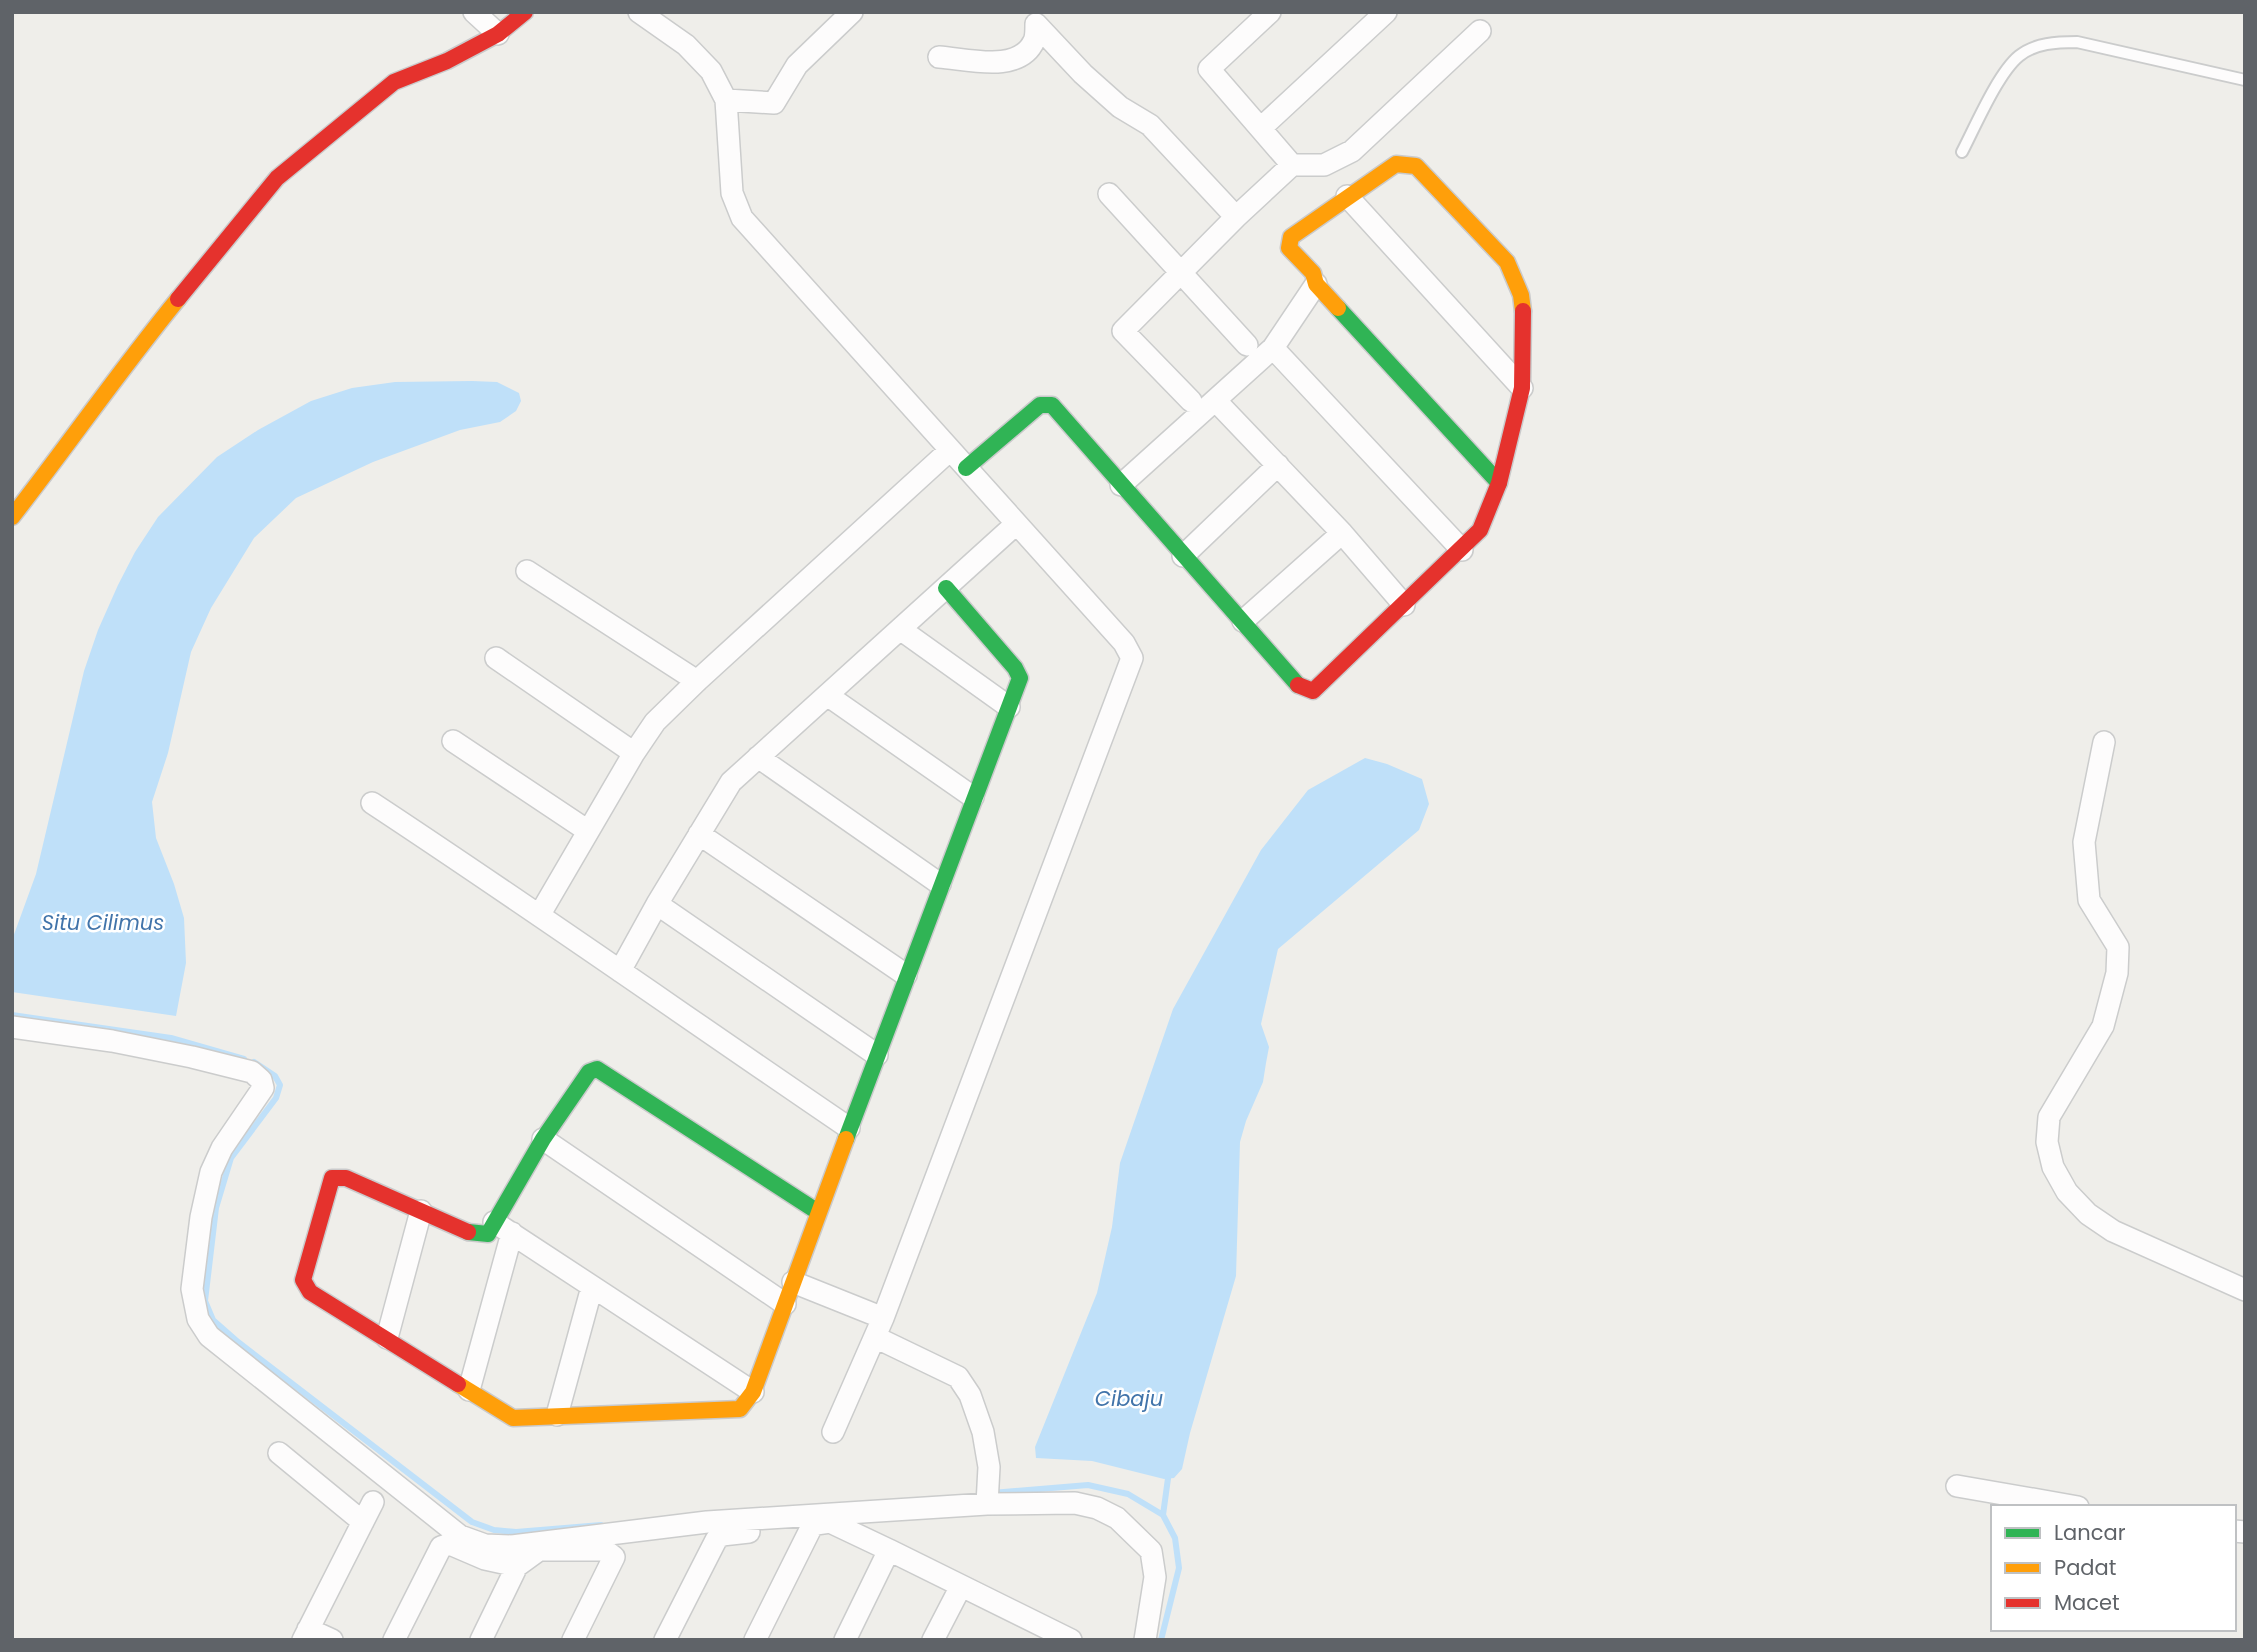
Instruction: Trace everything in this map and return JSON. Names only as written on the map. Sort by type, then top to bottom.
[{"type":"street","points":[[474,12],[498,34]]},
{"type":"street","points":[[12,517],[70,443],[134,353],[278,178],[394,82],[447,61],[498,34],[525,12]]},
{"type":"street","points":[[639,12],[685,45],[711,71],[726,100],[732,192],[742,218],[1124,643],[1132,658],[879,1327],[834,1432]]},
{"type":"street","points":[[726,100],[774,103],[797,65],[852,12]]},
{"type":"street","points":[[1270,12],[1209,69],[1262,127],[1292,165]]},
{"type":"street","points":[[1262,127],[1385,12]]},
{"type":"street","points":[[939,57],[1005,62],[1020,58],[1034,41],[1037,16]]},
{"type":"street","points":[[1037,16],[1083,74],[1120,107],[1150,125],[1236,217]]},
{"type":"street","points":[[1191,401],[1123,331],[1236,217],[1292,165],[1324,165],[1352,151],[1480,31]]},
{"type":"street","points":[[966,468],[1040,405],[1052,405],[1297,685],[1313,691],[1480,530],[1499,483],[1522,388],[1521,295],[1507,262],[1416,166],[1396,163],[1291,237],[1289,248],[1312,273],[1316,284],[1499,483]]},
{"type":"street","points":[[1109,194],[1247,345]]},
{"type":"street","points":[[1347,196],[1522,388]]},
{"type":"street","points":[[1121,485],[1273,348],[1316,284]]},
{"type":"street","points":[[1273,348],[1462,550]]},
{"type":"street","points":[[1216,401],[1342,533],[1404,605]]},
{"type":"street","points":[[540,914],[634,753],[656,722],[697,681],[949,451]]},
{"type":"street","points":[[1183,556],[1278,465]]},
{"type":"street","points":[[620,971],[731,782],[1016,524]]},
{"type":"street","points":[[1243,621],[1342,533]]},
{"type":"street","points":[[527,571],[697,681]]},
{"type":"street","points":[[503,1227],[488,1234],[471,1233],[346,1178],[332,1178],[303,1280],[310,1292],[513,1418],[740,1409],[753,1392],[940,884],[1020,678],[1015,668],[946,588]]},
{"type":"street","points":[[900,629],[1009,707]]},
{"type":"street","points":[[496,658],[634,753]]},
{"type":"street","points":[[827,695],[973,797]]},
{"type":"street","points":[[453,741],[588,831]]},
{"type":"street","points":[[2104,743],[2084,842],[2089,900],[2118,947],[2117,973],[2103,1026],[2049,1116],[2048,1142],[2053,1167],[2067,1192],[2088,1214],[2113,1231],[2245,1290]]},
{"type":"street","points":[[758,757],[940,884]]},
{"type":"street","points":[[372,803],[540,914],[849,1128]]},
{"type":"street","points":[[699,834],[906,975]]},
{"type":"street","points":[[657,904],[877,1055]]},
{"type":"street","points":[[12,1027],[112,1041],[192,1057],[252,1072],[261,1080],[263,1088],[222,1148],[211,1172],[201,1217],[192,1289],[198,1320],[209,1336],[460,1536],[485,1545],[512,1546],[707,1522],[988,1504],[1075,1503],[1097,1508],[1117,1518],[1152,1551],[1155,1577],[1145,1640]]},
{"type":"street","points":[[469,1390],[503,1227],[542,1139],[589,1072],[597,1069],[818,1212]]},
{"type":"street","points":[[542,1139],[785,1304]]},
{"type":"street","points":[[387,1338],[421,1211]]},
{"type":"street","points":[[503,1227],[753,1392]]},
{"type":"street","points":[[793,1282],[879,1327],[958,1377],[970,1395],[983,1432],[989,1467],[988,1504]]},
{"type":"street","points":[[557,1415],[592,1287]]},
{"type":"street","points":[[279,1452],[363,1522]]},
{"type":"street","points":[[1957,1486],[2066,1505]]},
{"type":"street","points":[[332,1640],[306,1634],[373,1502]]},
{"type":"street","points":[[665,1640],[716,1539],[722,1535],[830,1522],[961,1586],[1028,1631],[1071,1640]]},
{"type":"street","points":[[755,1640],[813,1524]]},
{"type":"street","points":[[394,1640],[441,1547],[450,1544],[485,1559],[517,1566]]},
{"type":"street","points":[[481,1640],[517,1566],[539,1550],[605,1550],[614,1557],[573,1640]]},
{"type":"street","points":[[845,1640],[889,1550]]},
{"type":"street","points":[[933,1640],[961,1586]]},
{"type":"lane","points":[[1962,152],[2001,79],[2018,57],[2033,48],[2053,42],[2077,42],[2245,80]]},
{"type":"water","name":"Situ Cilimus","points":[[395,382],[497,382],[519,393],[521,401],[516,411],[500,422],[460,430],[373,462],[296,498],[254,538],[211,608],[191,652],[168,753],[152,802],[156,838],[184,918],[186,963],[176,1016],[12,992],[12,940],[36,874],[84,671],[118,585],[158,517],[217,457],[258,430],[311,401],[352,388]]},
{"type":"water","name":"Cibaju","points":[[1365,758],[1422,779],[1429,804],[1419,830],[1278,949],[1261,1024],[1269,1047],[1263,1082],[1240,1142],[1236,1276],[1182,1469],[1174,1478],[1164,1479],[1092,1461],[1036,1458],[1035,1447],[1097,1293],[1112,1227],[1120,1163],[1173,1009],[1261,850],[1308,790]]},
{"type":"waterway","points":[[12,1015],[171,1038],[244,1059]]},
{"type":"waterway","points":[[254,1062],[275,1076],[280,1085],[276,1098],[231,1158],[216,1208],[205,1301],[213,1320],[472,1522],[494,1530],[516,1532],[601,1525]]},
{"type":"waterway","points":[[1163,1515],[1169,1471]]},
{"type":"waterway","points":[[992,1493],[1088,1485],[1128,1494],[1163,1515],[1175,1538],[1179,1568],[1161,1640]]},
{"type":"traffic: fast","points":[[1338,308],[1499,483]]},
{"type":"traffic: fast","points":[[966,468],[1040,405],[1052,405],[1298,685]]},
{"type":"traffic: fast","points":[[846,1139],[1020,678],[1015,668],[946,588]]},
{"type":"traffic: fast","points":[[468,1232],[488,1234],[543,1139],[589,1072],[597,1069],[818,1212]]},
{"type":"traffic: slow","points":[[1338,308],[1316,284],[1313,273],[1289,248],[1291,237],[1396,164],[1416,166],[1507,262],[1521,295],[1523,311]]},
{"type":"traffic: slow","points":[[12,517],[178,299]]},
{"type":"traffic: slow","points":[[458,1384],[513,1418],[740,1409],[753,1392],[846,1139]]},
{"type":"traffic: jam","points":[[178,299],[277,178],[394,82],[447,61],[498,34],[525,12]]},
{"type":"traffic: jam","points":[[1298,685],[1313,691],[1480,530],[1499,483],[1522,388],[1523,311]]},
{"type":"traffic: jam","points":[[458,1384],[310,1292],[303,1280],[332,1178],[346,1178],[468,1232]]}]
